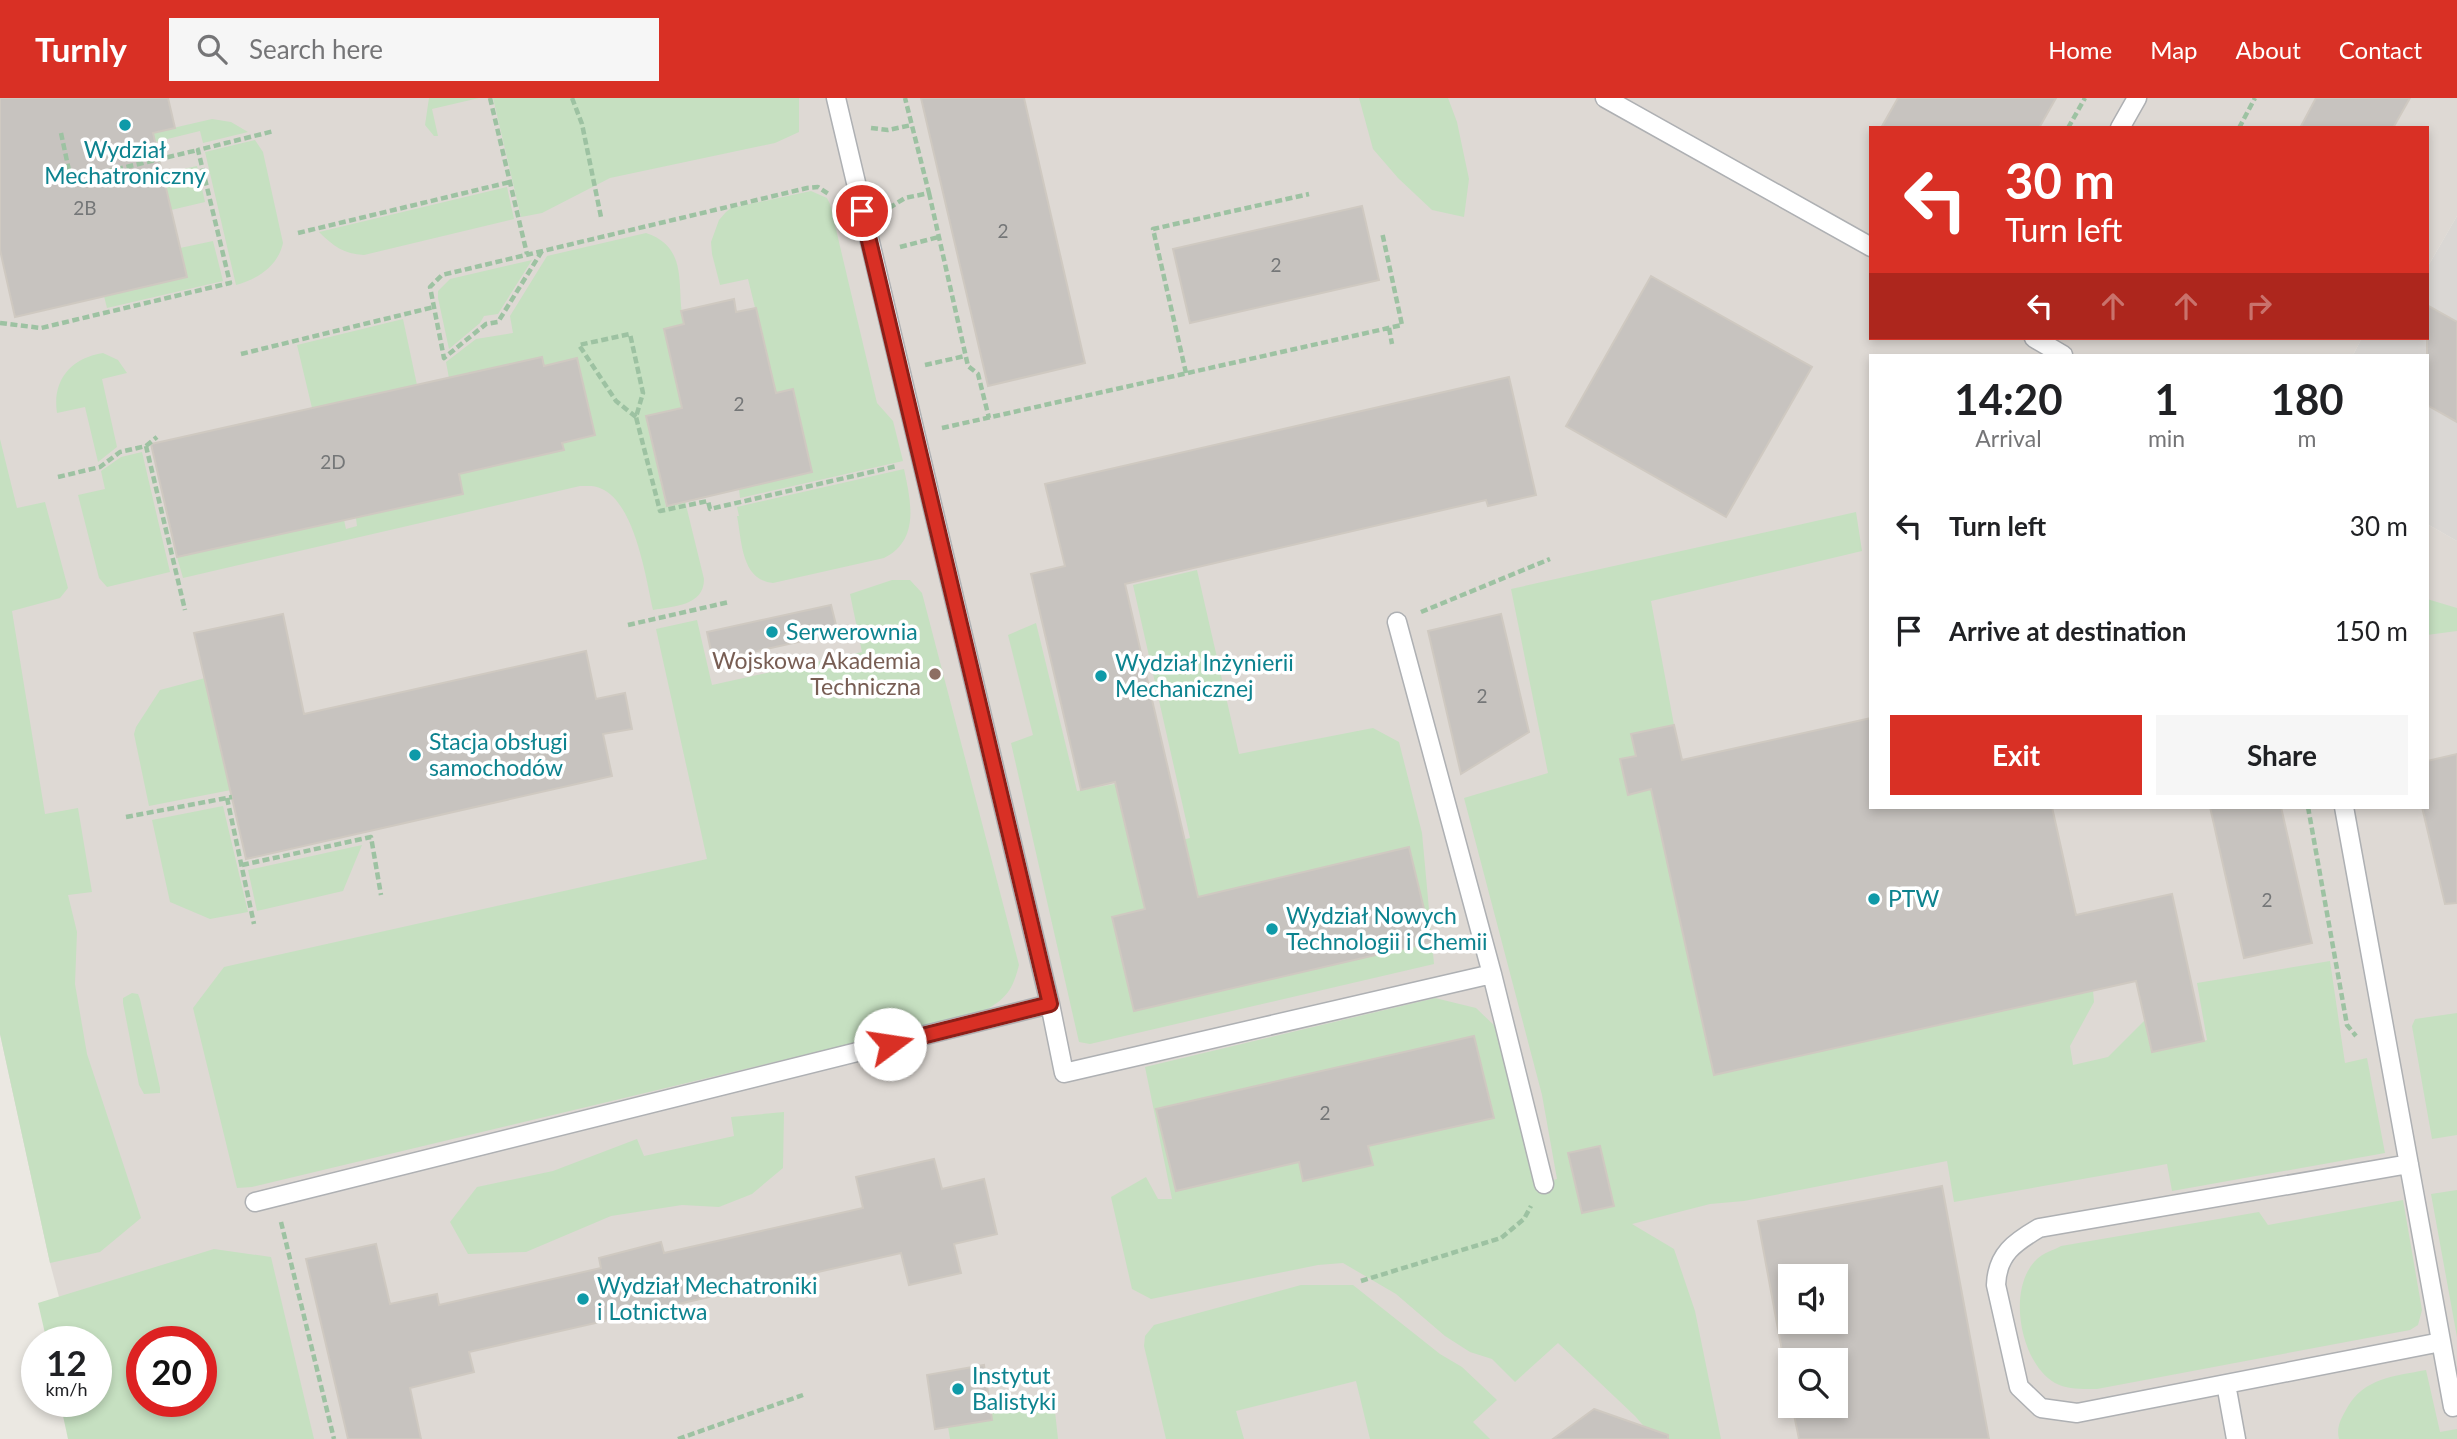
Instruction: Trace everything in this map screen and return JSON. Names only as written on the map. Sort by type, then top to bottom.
[{"type":"lane","points":[[836,98],[1064,1073],[1492,974]]},
{"type":"lane","points":[[1605,98],[1869,246]]},
{"type":"lane","points":[[2121,126],[2137,98]]},
{"type":"lane","points":[[2037,340],[2061,354]]},
{"type":"lane","points":[[1397,622],[1492,974],[1544,1184]]},
{"type":"lane","points":[[2344,809],[2453,1407]]},
{"type":"lane","points":[[255,1202],[1050,1004]]},
{"type":"lane","points":[[2409,1164],[2039,1228],[2014,1242],[2005,1253],[1997,1271],[1996,1285],[2019,1387],[2041,1408],[2077,1413],[2441,1342]]},
{"type":"lane","points":[[2226,1384],[2236,1439]]},
{"type":"path","points":[[490,98],[527,254]]},
{"type":"path","points":[[572,98],[582,124],[601,217]]},
{"type":"path","points":[[905,98],[965,356],[968,366],[978,374],[989,418]]},
{"type":"path","points":[[2068,126],[2085,98]]},
{"type":"path","points":[[2240,126],[2255,98]]},
{"type":"path","points":[[869,127],[888,130],[912,125]]},
{"type":"path","points":[[61,133],[71,180],[274,131]]},
{"type":"path","points":[[0,323],[41,328],[230,284],[198,150]]},
{"type":"path","points":[[298,233],[510,182]]},
{"type":"path","points":[[542,251],[498,322],[486,324],[444,358],[430,287],[442,275],[527,254],[807,188],[818,187],[836,202]]},
{"type":"path","points":[[885,219],[893,204],[929,193]]},
{"type":"path","points":[[1186,373],[1153,229],[1309,194]]},
{"type":"path","points":[[914,435],[1402,325],[1382,232]]},
{"type":"path","points":[[892,248],[939,237]]},
{"type":"path","points":[[241,354],[434,307]]},
{"type":"path","points":[[1389,328],[1392,344]]},
{"type":"path","points":[[636,417],[616,401],[579,345],[630,334],[643,393],[636,417],[660,512],[708,501],[710,509],[920,461]]},
{"type":"path","points":[[902,384],[923,377],[920,366],[965,356]]},
{"type":"path","points":[[58,477],[100,467],[120,452],[146,446],[157,436]]},
{"type":"path","points":[[146,446],[185,610]]},
{"type":"path","points":[[1397,622],[1550,559]]},
{"type":"path","points":[[628,625],[729,601]]},
{"type":"path","points":[[126,817],[230,797],[254,924]]},
{"type":"path","points":[[242,865],[371,837],[382,895]]},
{"type":"path","points":[[1361,1281],[1501,1238],[1524,1219],[1544,1184]]},
{"type":"path","points":[[275,1197],[334,1439]]},
{"type":"path","points":[[678,1439],[803,1395]]},
{"type":"shaded area","name":"Wojskowa Akademia Techniczna","points":[[0,98],[2457,98],[2457,216],[2429,265],[2429,126],[1869,126],[1869,340],[2361,340],[2354,354],[1869,354],[1869,809],[2429,809],[2429,525],[2457,541],[2457,1439],[93,1439],[95,1417],[112,1417],[112,1326],[67,1326],[50,1263],[0,1034]]},
{"type":"shaded area","points":[[2457,216],[2457,541],[2429,525],[2429,354],[2354,354],[2361,340],[2429,340],[2429,265]]},
{"type":"green space","points":[[429,98],[479,98],[432,109],[438,136],[434,136],[425,125]]},
{"type":"green space","points":[[493,98],[799,98],[799,132],[775,143],[610,178],[542,213],[521,217]]},
{"type":"green space","points":[[1359,98],[1448,98],[1457,122],[1469,179],[1464,217],[1432,210],[1398,178],[1373,149]]},
{"type":"green space","points":[[212,119],[231,122],[248,132],[203,143],[200,131],[78,161],[82,149]]},
{"type":"green space","points":[[255,140],[263,152],[283,243],[272,265],[252,279],[236,285],[205,152]]},
{"type":"green space","points":[[197,166],[205,202],[171,210],[65,196]]},
{"type":"green space","points":[[507,187],[514,219],[364,255],[339,248],[319,232]]},
{"type":"green space","points":[[811,191],[827,198],[830,204],[877,403],[893,421],[903,461],[740,498],[739,489],[812,471],[793,390],[776,393],[748,279],[720,285],[711,242],[719,220],[731,208]]},
{"type":"green space","points":[[646,233],[670,249],[678,271],[684,324],[682,408],[646,417],[666,506],[685,501],[704,579],[703,588],[693,600],[678,606],[653,610],[631,525],[613,497],[602,489],[591,486],[580,486],[183,578],[177,557],[344,520],[346,529],[357,526],[356,518],[463,494],[459,474],[563,450],[562,443],[594,435],[577,358],[544,366],[542,358],[449,378],[446,362],[476,339],[513,333],[510,316],[547,256]]},
{"type":"green space","points":[[213,241],[223,281],[107,308],[104,296],[180,248]]},
{"type":"green space","points":[[532,260],[498,314],[484,316],[480,323],[449,349],[438,291],[450,279]]},
{"type":"green space","points":[[403,319],[417,385],[312,408],[297,345]]},
{"type":"green space","points":[[103,353],[118,360],[127,373],[102,379],[117,447],[98,462],[85,407],[57,413],[56,401],[61,381],[73,365]]},
{"type":"green space","points":[[0,439],[17,508],[45,502],[68,588],[60,598],[12,611],[45,814],[78,808],[92,892],[68,895],[77,932],[75,984],[87,1054],[141,1218],[100,1252],[50,1263],[0,1034]]},
{"type":"green space","points":[[142,452],[170,572],[107,587],[99,578],[78,495],[105,489],[101,471],[121,457]]},
{"type":"green space","points":[[904,469],[910,507],[908,531],[895,550],[884,558],[773,583],[762,580],[749,567],[742,547],[737,507]]},
{"type":"green space","points":[[1856,512],[1862,551],[1651,601],[1674,725],[1632,734],[1636,756],[1621,759],[1628,794],[1651,789],[1757,1065],[2093,990],[2094,1002],[2070,1046],[2073,1065],[2108,1057],[2145,1020],[2153,1052],[2207,1040],[2197,983],[2330,961],[2345,1063],[2367,1058],[2385,1153],[2172,1191],[2167,1164],[1954,1202],[1947,1161],[1744,1201],[1710,1204],[1632,1224],[1674,1249],[1695,1311],[1721,1439],[1655,1439],[1635,1416],[1558,1343],[1515,1382],[1492,1359],[1470,1352],[1445,1336],[1396,1294],[1343,1263],[1318,1265],[1151,1299],[1132,1289],[1111,1197],[1146,1177],[1158,1199],[1172,1199],[1145,1067],[1435,998],[1476,1008],[1499,1030],[1535,1185],[1557,1179],[1542,1095],[1464,798],[1548,773],[1511,589]]},
{"type":"green space","points":[[1197,570],[1239,754],[1373,728],[1399,742],[1422,833],[1434,964],[1090,1044],[1079,1042],[1011,743],[1033,735],[1008,635],[1036,623],[1077,791],[1120,783],[1139,851],[1190,838],[1133,585]]},
{"type":"green space","points":[[892,580],[910,580],[922,593],[1019,965],[1014,982],[1003,998],[983,1012],[252,1187],[237,1188],[193,1008],[224,967],[707,859],[656,629],[697,620],[712,685],[862,652],[850,594]]},
{"type":"green space","points":[[2429,600],[2457,608],[2457,631],[2429,635]]},
{"type":"green space","points":[[205,678],[231,790],[149,806],[134,734],[136,727],[160,690]]},
{"type":"green space","points":[[223,806],[248,912],[210,919],[170,902],[152,820]]},
{"type":"green space","points":[[362,845],[343,891],[257,911],[248,870]]},
{"type":"green space","points":[[132,993],[138,994],[140,999],[160,1093],[144,1094],[139,1085],[123,1003],[123,998]]},
{"type":"green space","points":[[2457,1013],[2457,1135],[2432,1139],[2412,1026],[2415,1019]]},
{"type":"green space","points":[[784,1112],[783,1168],[752,1194],[719,1207],[682,1205],[611,1216],[526,1252],[468,1254],[450,1222],[477,1187],[553,1171],[637,1139],[644,1156],[734,1136],[731,1117]]},
{"type":"green space","points":[[2457,1190],[2457,1337],[2431,1194]]},
{"type":"green space","points":[[2403,1200],[2422,1310],[2418,1325],[2410,1330],[2097,1389],[2070,1388],[2055,1383],[2043,1373],[2026,1343],[2020,1306],[2027,1272],[2039,1257],[2061,1246],[2259,1212],[2268,1225]]},
{"type":"green space","points":[[214,1249],[271,1257],[314,1439],[68,1439],[63,1417],[112,1417],[112,1326],[43,1326],[38,1303]]},
{"type":"green space","points":[[1301,1285],[1353,1285],[1440,1354],[1462,1367],[1497,1400],[1473,1422],[1490,1439],[1370,1439],[1356,1381],[1236,1411],[1244,1439],[1166,1439],[1144,1346],[1145,1336],[1154,1325]]},
{"type":"green space","points":[[2426,1370],[2440,1432],[2457,1429],[2457,1439],[2339,1439],[2341,1419],[2362,1390],[2381,1380]]},
{"type":"green space","points":[[1053,1393],[1058,1439],[950,1439],[948,1427],[991,1420],[989,1403]]},
{"type":"building","points":[[0,98],[168,98],[175,128],[153,133],[187,277],[15,317],[0,250]]},
{"type":"building","points":[[921,98],[1024,98],[1085,363],[988,386]]},
{"type":"building","points":[[1898,98],[2056,98],[2040,126],[1882,126]]},
{"type":"building","points":[[2316,98],[2410,98],[2394,126],[2301,126]]},
{"type":"building","points":[[1362,206],[1379,280],[1190,323],[1173,249]]},
{"type":"building","points":[[1651,276],[1812,367],[1726,517],[1566,426]]},
{"type":"building","points":[[734,299],[736,312],[756,308],[776,393],[793,389],[812,472],[667,506],[646,416],[682,408],[664,329],[684,324],[681,311]]},
{"type":"building","points":[[2429,306],[2457,322],[2457,422],[2429,406]]},
{"type":"building","points":[[542,357],[544,366],[577,358],[595,435],[562,443],[564,450],[459,474],[463,494],[177,557],[151,444]]},
{"type":"building","name":"Wydział Inżynierii Mechanicznej","points":[[1509,377],[1536,495],[1488,506],[1486,500],[1125,584],[1198,897],[1409,847],[1432,942],[1134,1011],[1112,917],[1145,909],[1115,782],[1081,790],[1031,574],[1065,566],[1045,484]]},
{"type":"building","name":"Serwerownia","points":[[831,605],[838,633],[713,661],[707,632]]},
{"type":"building","name":"Stacja obsługi samochodów","points":[[283,614],[304,714],[586,651],[596,699],[625,693],[632,729],[603,734],[612,776],[246,859],[194,633]]},
{"type":"building","points":[[1501,614],[1529,732],[1461,774],[1428,631]]},
{"type":"building","name":"PTW","points":[[1869,718],[1869,809],[2052,809],[2076,915],[2172,894],[2204,1041],[2152,1052],[2136,981],[1714,1075],[1651,789],[1628,795],[1620,759],[1636,756],[1631,734],[1674,725],[1682,760]]},
{"type":"building","points":[[2457,754],[2457,903],[2445,904],[2422,809],[2429,809],[2429,761]]},
{"type":"building","points":[[2210,809],[2281,809],[2312,943],[2244,958]]},
{"type":"building","points":[[1474,1036],[1494,1118],[1368,1146],[1373,1165],[1303,1181],[1299,1162],[1176,1191],[1156,1109]]},
{"type":"building","points":[[1600,1146],[1614,1206],[1582,1213],[1568,1153]]},
{"type":"building","name":"Wydział Mechatroniki i Lotnictwa","points":[[934,1159],[942,1189],[984,1179],[997,1234],[954,1244],[961,1273],[909,1285],[901,1253],[469,1352],[474,1372],[410,1388],[421,1439],[348,1439],[306,1259],[376,1244],[390,1304],[437,1294],[439,1305],[601,1268],[599,1258],[661,1242],[664,1253],[863,1208],[856,1177]]},
{"type":"building","points":[[1942,1186],[1989,1439],[1799,1439],[1795,1418],[1848,1418],[1848,1348],[1781,1348],[1779,1334],[1848,1334],[1848,1264],[1778,1264],[1778,1329],[1758,1221]]},
{"type":"building","name":"Instytut Balistyki","points":[[984,1365],[992,1420],[935,1429],[927,1375]]},
{"type":"building","points":[[1594,1409],[1668,1435],[1668,1439],[1553,1439]]},
{"type":"place","name":"Wydział Mechatroniczny","points":[[125,125]]},
{"type":"place","name":"Serwerownia","points":[[772,632]]},
{"type":"place","name":"Wojskowa Akademia Techniczna","points":[[935,674]]},
{"type":"place","name":"Wydział Inżynierii Mechanicznej","points":[[1101,676]]},
{"type":"place","name":"Stacja obsługi samochodów","points":[[415,755]]},
{"type":"place","name":"PTW","points":[[1874,899]]},
{"type":"place","name":"Wydział Nowych Technologii i Chemii","points":[[1272,929]]},
{"type":"place","name":"Wydział Mechatroniki i Lotnictwa","points":[[583,1299]]},
{"type":"place","name":"Instytut Balistyki","points":[[958,1389]]},
{"type":"route","points":[[862,211],[1050,1004],[890,1044]]}]
